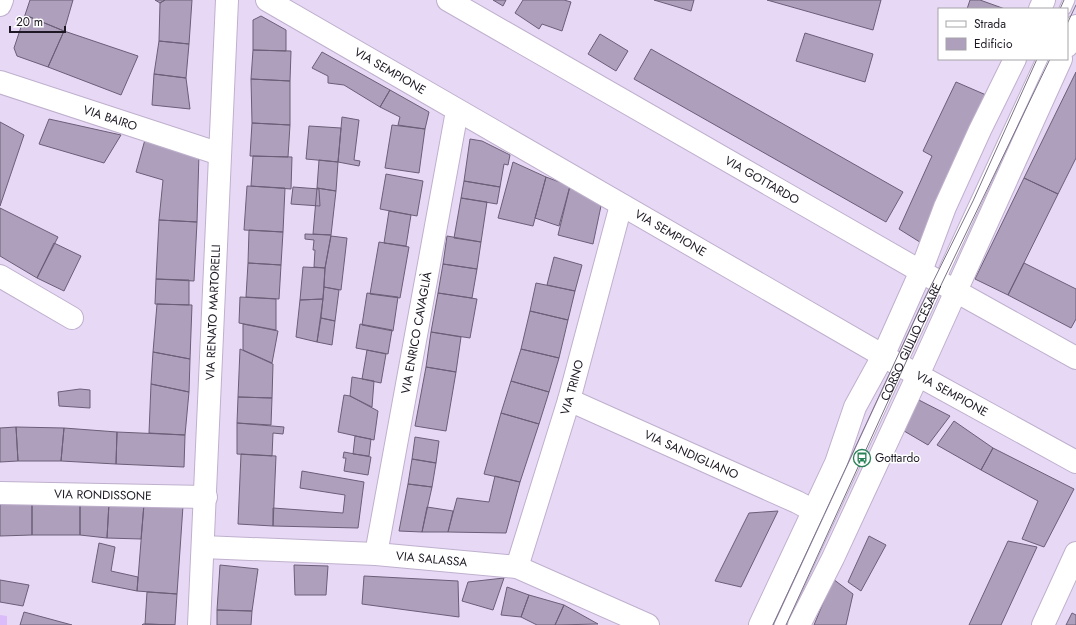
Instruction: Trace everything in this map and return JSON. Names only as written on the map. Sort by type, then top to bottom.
[{"type":"street","points":[[0,5],[2,0]]},
{"type":"street","name":"VIA RENATO MARTORELLI","points":[[199,625],[228,0]]},
{"type":"street","name":"VIA SEMPIONE","points":[[267,0],[457,111],[900,365],[1076,462]]},
{"type":"street","name":"VIA GOTTARDO","points":[[448,0],[938,281],[1076,358]]},
{"type":"street","points":[[1068,44],[1076,26]]},
{"type":"street","name":"CORSO GIULIO CESARE","points":[[760,625],[836,463],[856,405],[900,365],[938,281],[945,207],[980,130],[1015,60]]},
{"type":"street","name":"CORSO GIULIO CESARE","points":[[799,625],[833,558],[900,365],[938,281],[1060,60]]},
{"type":"street","name":"VIA BAIRO","points":[[0,82],[220,154]]},
{"type":"street","name":"VIA ENRICO CAVAGLIÀ","points":[[376,554],[457,111]]},
{"type":"street","name":"VIA TRINO","points":[[517,568],[569,400],[621,205]]},
{"type":"street","points":[[0,276],[72,318]]},
{"type":"street","name":"VIA SANDIGLIANO","points":[[569,400],[814,510]]},
{"type":"street","name":"VIA RONDISSONE","points":[[0,493],[206,497]]},
{"type":"street","name":"VIA SALASSA","points":[[203,547],[376,554],[517,568],[648,625]]},
{"type":"street","points":[[1043,625],[1076,553]]},
{"type":"lane","name":"CORSO GIULIO CESARE","points":[[938,281],[1042,60]]},
{"type":"lane","name":"CORSO GIULIO CESARE","points":[[780,625],[900,365]]},
{"type":"shaded area","points":[[0,615],[7,616],[7,625],[0,625]]},
{"type":"building","points":[[30,0],[73,0],[64,31],[25,15]]},
{"type":"building","points":[[155,0],[165,0],[160,3]]},
{"type":"building","points":[[165,0],[192,0],[189,44],[159,41],[160,3]]},
{"type":"building","points":[[493,0],[506,0],[503,6]]},
{"type":"building","points":[[523,0],[564,0],[571,2],[562,31],[542,24],[539,29],[515,13]]},
{"type":"building","points":[[654,0],[694,0],[691,11]]},
{"type":"building","points":[[767,0],[881,0],[873,30]]},
{"type":"building","points":[[970,0],[980,0],[1002,8],[967,8]]},
{"type":"building","points":[[25,15],[64,31],[48,67],[17,56],[14,48]]},
{"type":"building","points":[[261,16],[286,30],[286,51],[253,50],[253,20]]},
{"type":"building","points":[[64,31],[138,56],[121,95],[48,67]]},
{"type":"building","points":[[805,33],[873,54],[865,82],[796,61]]},
{"type":"building","points":[[600,34],[628,51],[616,71],[588,54]]},
{"type":"building","points":[[159,41],[189,44],[186,78],[154,74]]},
{"type":"building","points":[[651,49],[903,192],[886,222],[634,79]]},
{"type":"building","points":[[253,50],[291,51],[290,81],[251,79]]},
{"type":"building","points":[[322,52],[390,90],[380,107],[344,85],[328,83],[328,76],[312,68]]},
{"type":"building","points":[[1076,72],[1076,158],[1058,194],[1024,178]]},
{"type":"building","points":[[154,74],[186,78],[190,109],[152,105]]},
{"type":"building","points":[[251,79],[290,81],[290,125],[252,123]]},
{"type":"building","points":[[956,82],[993,98],[923,244],[899,229],[932,156],[923,151]]},
{"type":"building","points":[[390,90],[429,112],[425,129],[398,125],[400,117],[380,107]]},
{"type":"building","points":[[342,117],[359,120],[354,160],[360,161],[359,166],[338,162]]},
{"type":"building","points":[[49,119],[121,135],[104,163],[39,144]]},
{"type":"building","points":[[0,122],[24,135],[0,206]]},
{"type":"building","points":[[252,123],[290,125],[288,157],[250,156]]},
{"type":"building","points":[[392,125],[425,129],[419,173],[385,168]]},
{"type":"building","points":[[309,126],[341,128],[338,162],[306,159]]},
{"type":"building","points":[[146,136],[199,153],[197,222],[159,220],[163,180],[136,172]]},
{"type":"building","points":[[470,139],[482,141],[510,155],[508,165],[504,164],[500,187],[464,181]]},
{"type":"building","points":[[253,156],[292,157],[291,189],[251,186]]},
{"type":"building","points":[[319,160],[338,162],[336,191],[317,188]]},
{"type":"building","points":[[513,162],[546,177],[533,226],[498,218]]},
{"type":"building","points":[[386,174],[423,181],[417,216],[380,209]]},
{"type":"building","points":[[546,177],[570,186],[559,226],[535,218]]},
{"type":"building","points":[[1024,178],[1058,194],[1008,295],[975,279]]},
{"type":"building","points":[[464,181],[500,187],[497,204],[461,198]]},
{"type":"building","points":[[247,186],[285,188],[283,232],[244,230]]},
{"type":"building","points":[[570,186],[601,206],[593,244],[558,235]]},
{"type":"building","points":[[293,187],[319,189],[320,206],[291,204]]},
{"type":"building","points":[[317,188],[336,191],[331,235],[313,234]]},
{"type":"building","points":[[461,198],[487,202],[481,242],[454,238]]},
{"type":"building","points":[[0,208],[58,237],[37,278],[0,256]]},
{"type":"building","points":[[389,211],[411,215],[406,246],[384,243]]},
{"type":"building","points":[[159,220],[197,222],[194,281],[156,279]]},
{"type":"building","points":[[249,230],[283,232],[281,265],[248,263]]},
{"type":"building","points":[[305,234],[331,235],[325,268],[314,267],[314,240],[305,239]]},
{"type":"building","points":[[331,236],[347,238],[341,290],[324,287],[325,268]]},
{"type":"building","points":[[447,236],[481,242],[477,269],[443,264]]},
{"type":"building","points":[[379,242],[409,247],[400,298],[370,294]]},
{"type":"building","points":[[54,243],[81,256],[64,291],[37,278]]},
{"type":"building","points":[[554,257],[582,265],[575,291],[547,285]]},
{"type":"building","points":[[248,263],[281,265],[279,299],[246,297]]},
{"type":"building","points":[[1024,263],[1076,289],[1076,319],[1071,328],[1008,295]]},
{"type":"building","points":[[443,264],[477,269],[472,298],[438,293]]},
{"type":"building","points":[[303,267],[325,268],[323,299],[300,300]]},
{"type":"building","points":[[156,279],[189,280],[189,305],[155,304]]},
{"type":"building","points":[[536,283],[575,291],[568,320],[530,311]]},
{"type":"building","points":[[324,287],[339,290],[335,321],[321,318]]},
{"type":"building","points":[[367,293],[398,297],[393,331],[362,325]]},
{"type":"building","points":[[438,293],[477,299],[470,338],[431,332]]},
{"type":"building","points":[[240,297],[276,299],[276,330],[239,323]]},
{"type":"building","points":[[323,299],[317,342],[296,337],[300,300]]},
{"type":"building","points":[[157,304],[192,305],[190,359],[153,352]]},
{"type":"building","points":[[530,311],[568,320],[559,358],[521,349]]},
{"type":"building","points":[[321,318],[335,321],[332,345],[317,342]]},
{"type":"building","points":[[243,324],[278,331],[272,363],[243,350]]},
{"type":"building","points":[[360,324],[392,330],[388,354],[356,348]]},
{"type":"building","points":[[431,332],[461,337],[456,372],[426,367]]},
{"type":"building","points":[[240,349],[273,364],[272,398],[238,397]]},
{"type":"building","points":[[521,349],[559,358],[549,392],[511,381]]},
{"type":"building","points":[[367,350],[386,354],[381,383],[362,379]]},
{"type":"building","points":[[153,352],[190,359],[189,392],[151,384]]},
{"type":"building","points":[[426,367],[456,372],[446,431],[415,426]]},
{"type":"building","points":[[352,377],[374,381],[372,407],[350,396]]},
{"type":"building","points":[[511,381],[549,392],[539,424],[501,413]]},
{"type":"building","points":[[151,384],[189,392],[185,435],[149,433]]},
{"type":"building","points":[[80,389],[90,390],[90,408],[59,406],[58,392]]},
{"type":"building","points":[[344,395],[350,396],[378,411],[374,440],[338,432]]},
{"type":"building","points":[[238,397],[272,398],[271,425],[237,423]]},
{"type":"building","points":[[915,398],[950,416],[928,445],[899,428]]},
{"type":"building","points":[[501,413],[539,424],[520,482],[484,474]]},
{"type":"building","points":[[954,421],[993,448],[981,470],[937,445]]},
{"type":"building","points":[[237,423],[284,427],[283,434],[273,433],[272,456],[237,454]]},
{"type":"building","points":[[16,427],[64,428],[61,461],[18,461]]},
{"type":"building","points":[[16,427],[18,461],[0,462],[0,428]]},
{"type":"building","points":[[64,428],[117,432],[116,464],[61,461]]},
{"type":"building","points":[[117,432],[185,435],[184,467],[116,464]]},
{"type":"building","points":[[355,436],[371,439],[369,456],[353,454]]},
{"type":"building","points":[[415,437],[439,441],[436,463],[412,459]]},
{"type":"building","points":[[993,448],[1074,489],[1044,547],[1022,539],[1038,501],[981,470]]},
{"type":"building","points":[[344,452],[371,457],[368,475],[344,471],[346,458],[343,458]]},
{"type":"building","points":[[241,454],[276,456],[273,526],[238,524]]},
{"type":"building","points":[[412,459],[436,463],[432,487],[408,484]]},
{"type":"building","points":[[302,471],[364,482],[358,528],[273,526],[273,508],[343,513],[345,495],[300,488]]},
{"type":"building","points":[[495,476],[520,482],[506,533],[448,532],[457,498],[489,502]]},
{"type":"building","points":[[408,484],[432,487],[422,532],[399,531]]},
{"type":"building","points":[[32,501],[32,535],[0,536],[0,503]]},
{"type":"building","points":[[32,501],[80,501],[80,535],[32,535]]},
{"type":"building","points":[[80,501],[109,503],[107,538],[80,535]]},
{"type":"building","points":[[109,503],[144,504],[141,539],[107,538]]},
{"type":"building","points":[[144,504],[183,506],[177,594],[137,591]]},
{"type":"building","points":[[427,507],[453,511],[448,532],[422,532]]},
{"type":"building","points":[[778,511],[741,587],[715,581],[749,513]]},
{"type":"building","points":[[869,536],[886,545],[861,591],[848,582]]},
{"type":"building","points":[[1008,541],[1037,547],[1001,625],[969,625]]},
{"type":"building","points":[[99,543],[115,547],[111,571],[138,577],[137,591],[92,582]]},
{"type":"building","points":[[220,565],[258,569],[252,611],[217,610]]},
{"type":"building","points":[[294,565],[328,566],[326,595],[295,595]]},
{"type":"building","points":[[364,576],[458,581],[459,617],[362,604]]},
{"type":"building","points":[[504,578],[493,610],[462,601],[468,582]]},
{"type":"building","points":[[833,579],[853,594],[846,625],[814,625]]},
{"type":"building","points":[[0,580],[29,585],[23,606],[0,602]]},
{"type":"building","points":[[507,587],[529,595],[521,617],[501,615]]},
{"type":"building","points":[[147,592],[177,594],[175,625],[145,624]]},
{"type":"building","points":[[529,595],[564,605],[555,625],[537,625],[521,617]]},
{"type":"building","points":[[564,605],[598,624],[555,625]]},
{"type":"building","points":[[217,610],[252,611],[251,625],[217,625]]},
{"type":"building","points":[[24,612],[72,625],[20,625]]},
{"type":"building","points":[[1072,613],[1076,615],[1076,625],[1066,625]]},
{"type":"building","points":[[143,624],[175,625],[142,625]]},
{"type":"tram line","points":[[1060,8],[1064,0]]},
{"type":"tram line","points":[[1068,22],[1076,5]]},
{"type":"tram line","points":[[773,625],[919,310],[973,201],[1037,60]]},
{"type":"tram line","points":[[786,625],[942,283],[1050,60]]},
{"type":"place","name":"Gottardo","points":[[862,458]]}]
